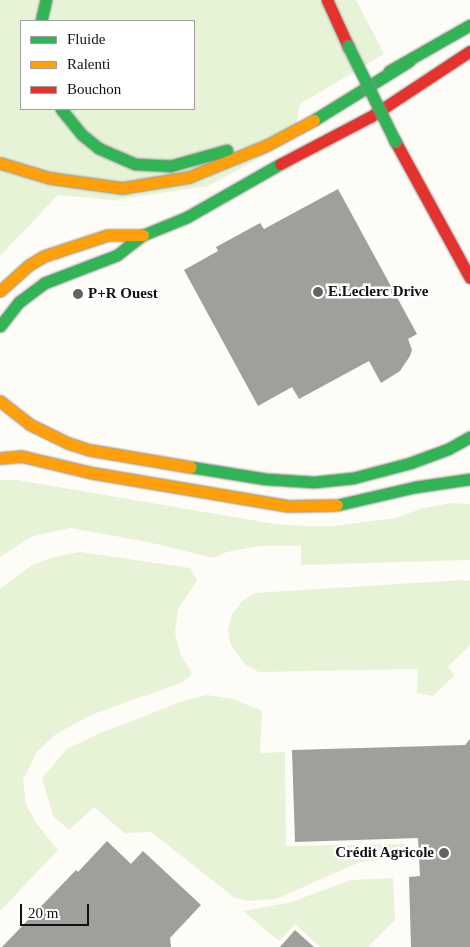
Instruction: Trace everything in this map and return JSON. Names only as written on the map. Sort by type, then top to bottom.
[{"type":"main road","points":[[41,20],[46,0]]},
{"type":"main road","points":[[327,0],[394,142],[470,278]]},
{"type":"main road","points":[[317,143],[434,60],[470,27]]},
{"type":"main road","points":[[0,163],[50,178],[122,188],[189,178],[290,133],[409,61],[470,27]]},
{"type":"main road","points":[[0,326],[30,292],[44,283],[117,255],[143,235],[187,216],[317,143],[370,117],[432,78],[470,51]]},
{"type":"main road","points":[[62,110],[81,134],[98,148],[135,164],[170,166],[219,153],[245,142],[409,61]]},
{"type":"main road","points":[[0,291],[29,265],[44,256],[108,235],[143,235]]},
{"type":"main road","points":[[0,402],[1,416]]},
{"type":"main road","points":[[0,402],[29,424],[68,443],[90,450],[266,479],[314,482],[353,478],[410,463],[448,449],[470,437]]},
{"type":"main road","points":[[0,458],[21,456],[93,473],[288,506],[325,506],[352,503],[415,487],[470,479]]},
{"type":"green space","points":[[0,0],[356,0],[384,54],[300,104],[293,140],[208,186],[114,200],[58,195],[0,256]]},
{"type":"green space","points":[[0,480],[17,480],[275,524],[305,526],[334,526],[395,518],[424,508],[452,503],[470,504],[470,560],[301,565],[301,546],[259,546],[227,552],[214,558],[148,542],[70,528],[33,536],[0,557]]},
{"type":"green space","points":[[80,552],[190,568],[197,580],[178,609],[175,632],[180,653],[192,674],[183,682],[91,715],[56,734],[36,753],[23,780],[26,804],[36,823],[58,850],[0,911],[0,589],[32,565],[54,557]]},
{"type":"green space","points":[[470,581],[470,645],[448,667],[455,675],[433,696],[417,693],[418,669],[259,672],[245,665],[230,643],[228,630],[232,615],[242,601],[255,593]]},
{"type":"green space","points":[[207,695],[233,699],[262,711],[260,753],[285,752],[286,846],[405,844],[406,857],[360,862],[276,899],[251,901],[235,898],[151,832],[124,833],[94,807],[69,830],[53,816],[42,778],[67,749],[98,734],[186,700]]},
{"type":"green space","points":[[393,878],[395,920],[368,947],[320,947],[295,924],[279,941],[243,911],[288,903],[352,880]]},
{"type":"building","name":"E.Leclerc Drive","points":[[338,189],[417,334],[408,339],[412,350],[410,356],[400,371],[381,383],[369,361],[299,399],[292,387],[258,406],[184,270],[218,251],[216,247],[260,223],[264,229]]},
{"type":"building","name":"Crédit Agricole","points":[[470,739],[470,947],[411,947],[409,877],[420,876],[418,838],[295,842],[292,750],[465,745]]},
{"type":"building","points":[[107,841],[131,864],[143,851],[201,905],[170,938],[171,947],[2,947],[76,870],[78,872]]},
{"type":"building","points":[[295,930],[314,947],[280,947]]},
{"type":"traffic: fast","points":[[41,20],[46,0]]},
{"type":"traffic: fast","points":[[389,71],[470,25]]},
{"type":"traffic: fast","points":[[348,46],[395,141]]},
{"type":"traffic: fast","points":[[314,120],[409,61]]},
{"type":"traffic: fast","points":[[62,110],[81,134],[98,148],[135,164],[170,166],[227,150]]},
{"type":"traffic: fast","points":[[0,326],[19,302],[44,283],[117,255],[143,235],[187,217],[280,164]]},
{"type":"traffic: fast","points":[[191,467],[266,479],[314,482],[353,478],[410,463],[448,449],[470,437]]},
{"type":"traffic: fast","points":[[337,505],[415,487],[470,479]]},
{"type":"traffic: slow","points":[[0,163],[50,178],[122,188],[189,177],[267,145],[314,120]]},
{"type":"traffic: slow","points":[[0,291],[29,265],[44,256],[108,235],[143,235]]},
{"type":"traffic: slow","points":[[0,401],[29,424],[68,443],[90,450],[191,467]]},
{"type":"traffic: slow","points":[[0,458],[21,456],[93,473],[288,506],[337,505]]},
{"type":"traffic: jam","points":[[327,0],[348,46]]},
{"type":"traffic: jam","points":[[280,164],[370,117],[470,51]]},
{"type":"traffic: jam","points":[[395,141],[470,278]]},
{"type":"place","name":"E.Leclerc Drive","points":[[318,292]]},
{"type":"place","name":"P+R Ouest","points":[[78,294]]},
{"type":"place","name":"Crédit Agricole","points":[[444,853]]}]
